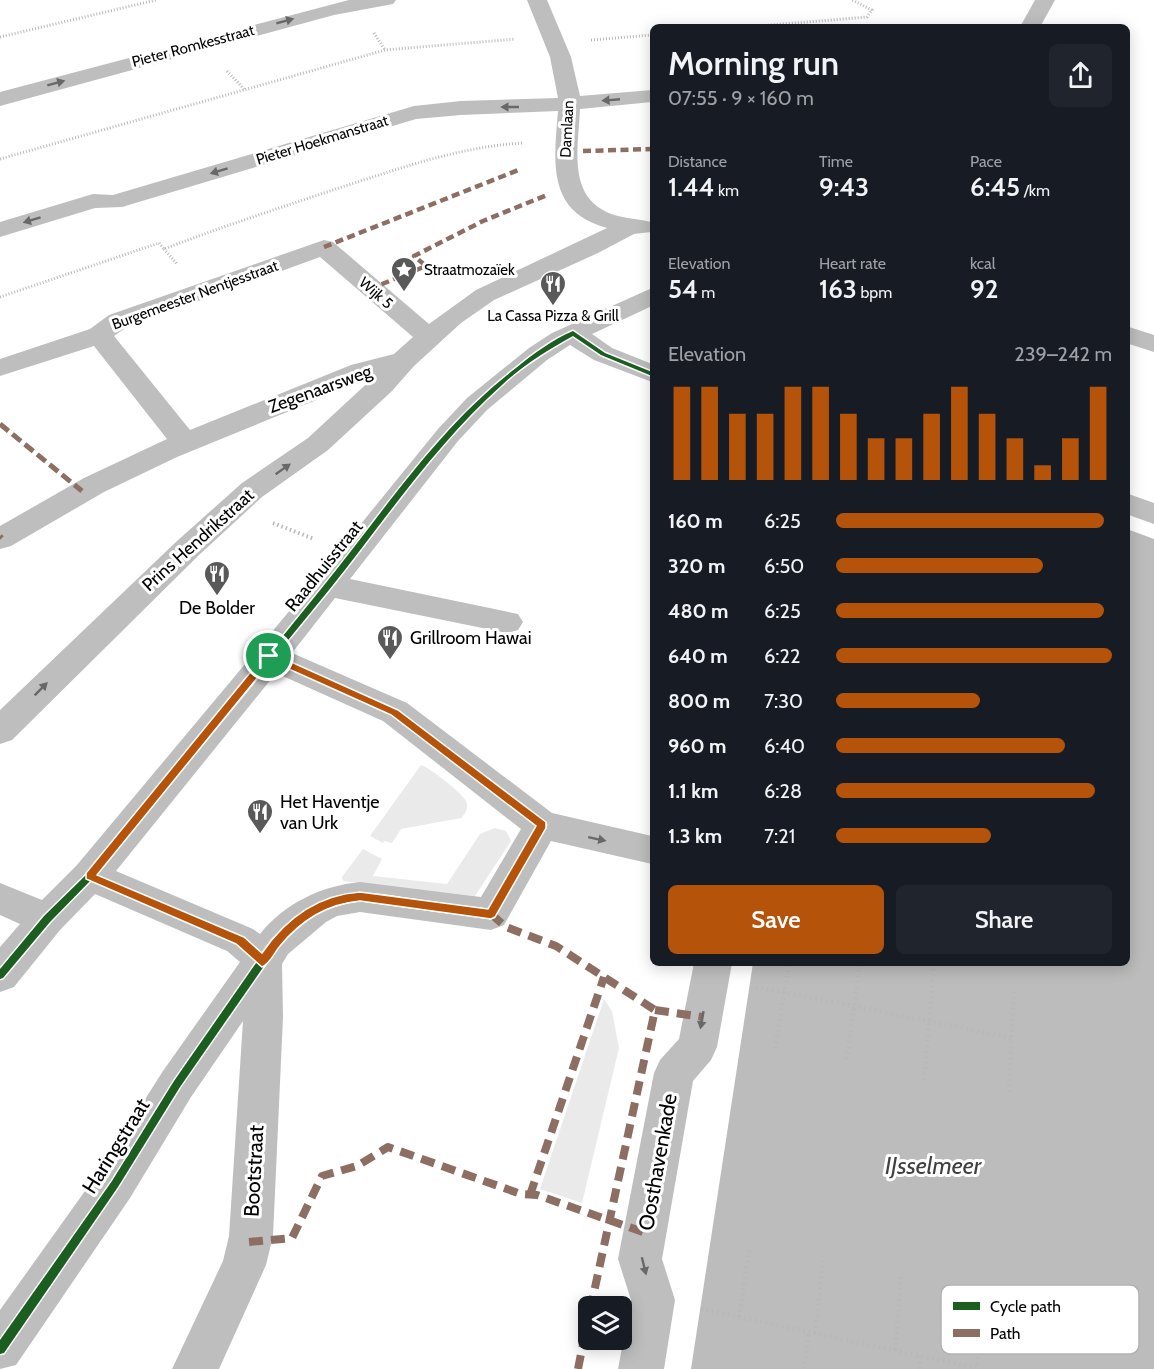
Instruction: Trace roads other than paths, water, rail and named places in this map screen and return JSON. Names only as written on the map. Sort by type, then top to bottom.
[{"type":"street","name":"Pieter Romkesstraat","points":[[0,99],[332,9],[386,0]]},
{"type":"street","name":"Damlaan","points":[[537,0],[552,36],[569,90],[565,168],[569,190],[592,215],[608,222],[641,227]]},
{"type":"street","points":[[1032,24],[1045,0]]},
{"type":"street","name":"Pieter Hoekmanstraat","points":[[0,230],[93,201],[114,202],[414,113],[461,108],[569,104],[650,96]]},
{"type":"street","name":"Zegenaarsweg","points":[[0,539],[94,484],[184,442],[361,371],[404,360],[452,317],[485,295],[641,227]]},
{"type":"street","name":"Wijk 5","points":[[324,247],[430,338]]},
{"type":"street","name":"Burgemeester Nentjesstraat","points":[[0,368],[99,334],[118,321],[324,247]]},
{"type":"street","name":"Raadhuisstraat","points":[[0,975],[47,919],[90,876],[328,586],[423,466],[477,404],[538,354],[573,333],[650,297]]},
{"type":"street","points":[[573,333],[600,352],[650,374]]},
{"type":"street","points":[[99,334],[184,442]]},
{"type":"street","points":[[1130,335],[1154,344]]},
{"type":"street","name":"Prins Hendrikstraat","points":[[0,731],[188,548],[252,490],[318,444],[382,385],[404,360]]},
{"type":"street","points":[[1130,505],[1154,514]]},
{"type":"street","points":[[328,586],[507,622]]},
{"type":"street","points":[[269,656],[395,712],[542,825],[650,850]]},
{"type":"street","name":"Haringstraat","points":[[0,1349],[115,1184],[177,1084],[275,943],[294,924],[310,911],[339,898],[360,897],[491,914],[542,825]]},
{"type":"street","points":[[90,876],[240,940],[256,953],[262,962]]},
{"type":"street","points":[[0,898],[47,919]]},
{"type":"street","name":"Bootstraat","points":[[195,1369],[244,1265],[251,1236],[263,1017],[262,962]]},
{"type":"street","name":"Oosthavenkade","points":[[641,1369],[653,1300],[640,1259],[674,1073],[698,1047],[712,966]]},
{"type":"water","name":"IJsselmeer","points":[[1130,530],[1154,539],[1154,1369],[691,1369],[753,966],[1130,966]]},
{"type":"place","name":"Straatmozaïek","points":[[404,293]]},
{"type":"place","name":"La Cassa Pizza & Grill","points":[[553,307]]},
{"type":"place","name":"De Bolder","points":[[217,597]]},
{"type":"place","name":"Grillroom Hawai","points":[[390,661]]},
{"type":"place","name":"Het Haventje van Urk","points":[[260,835]]}]
